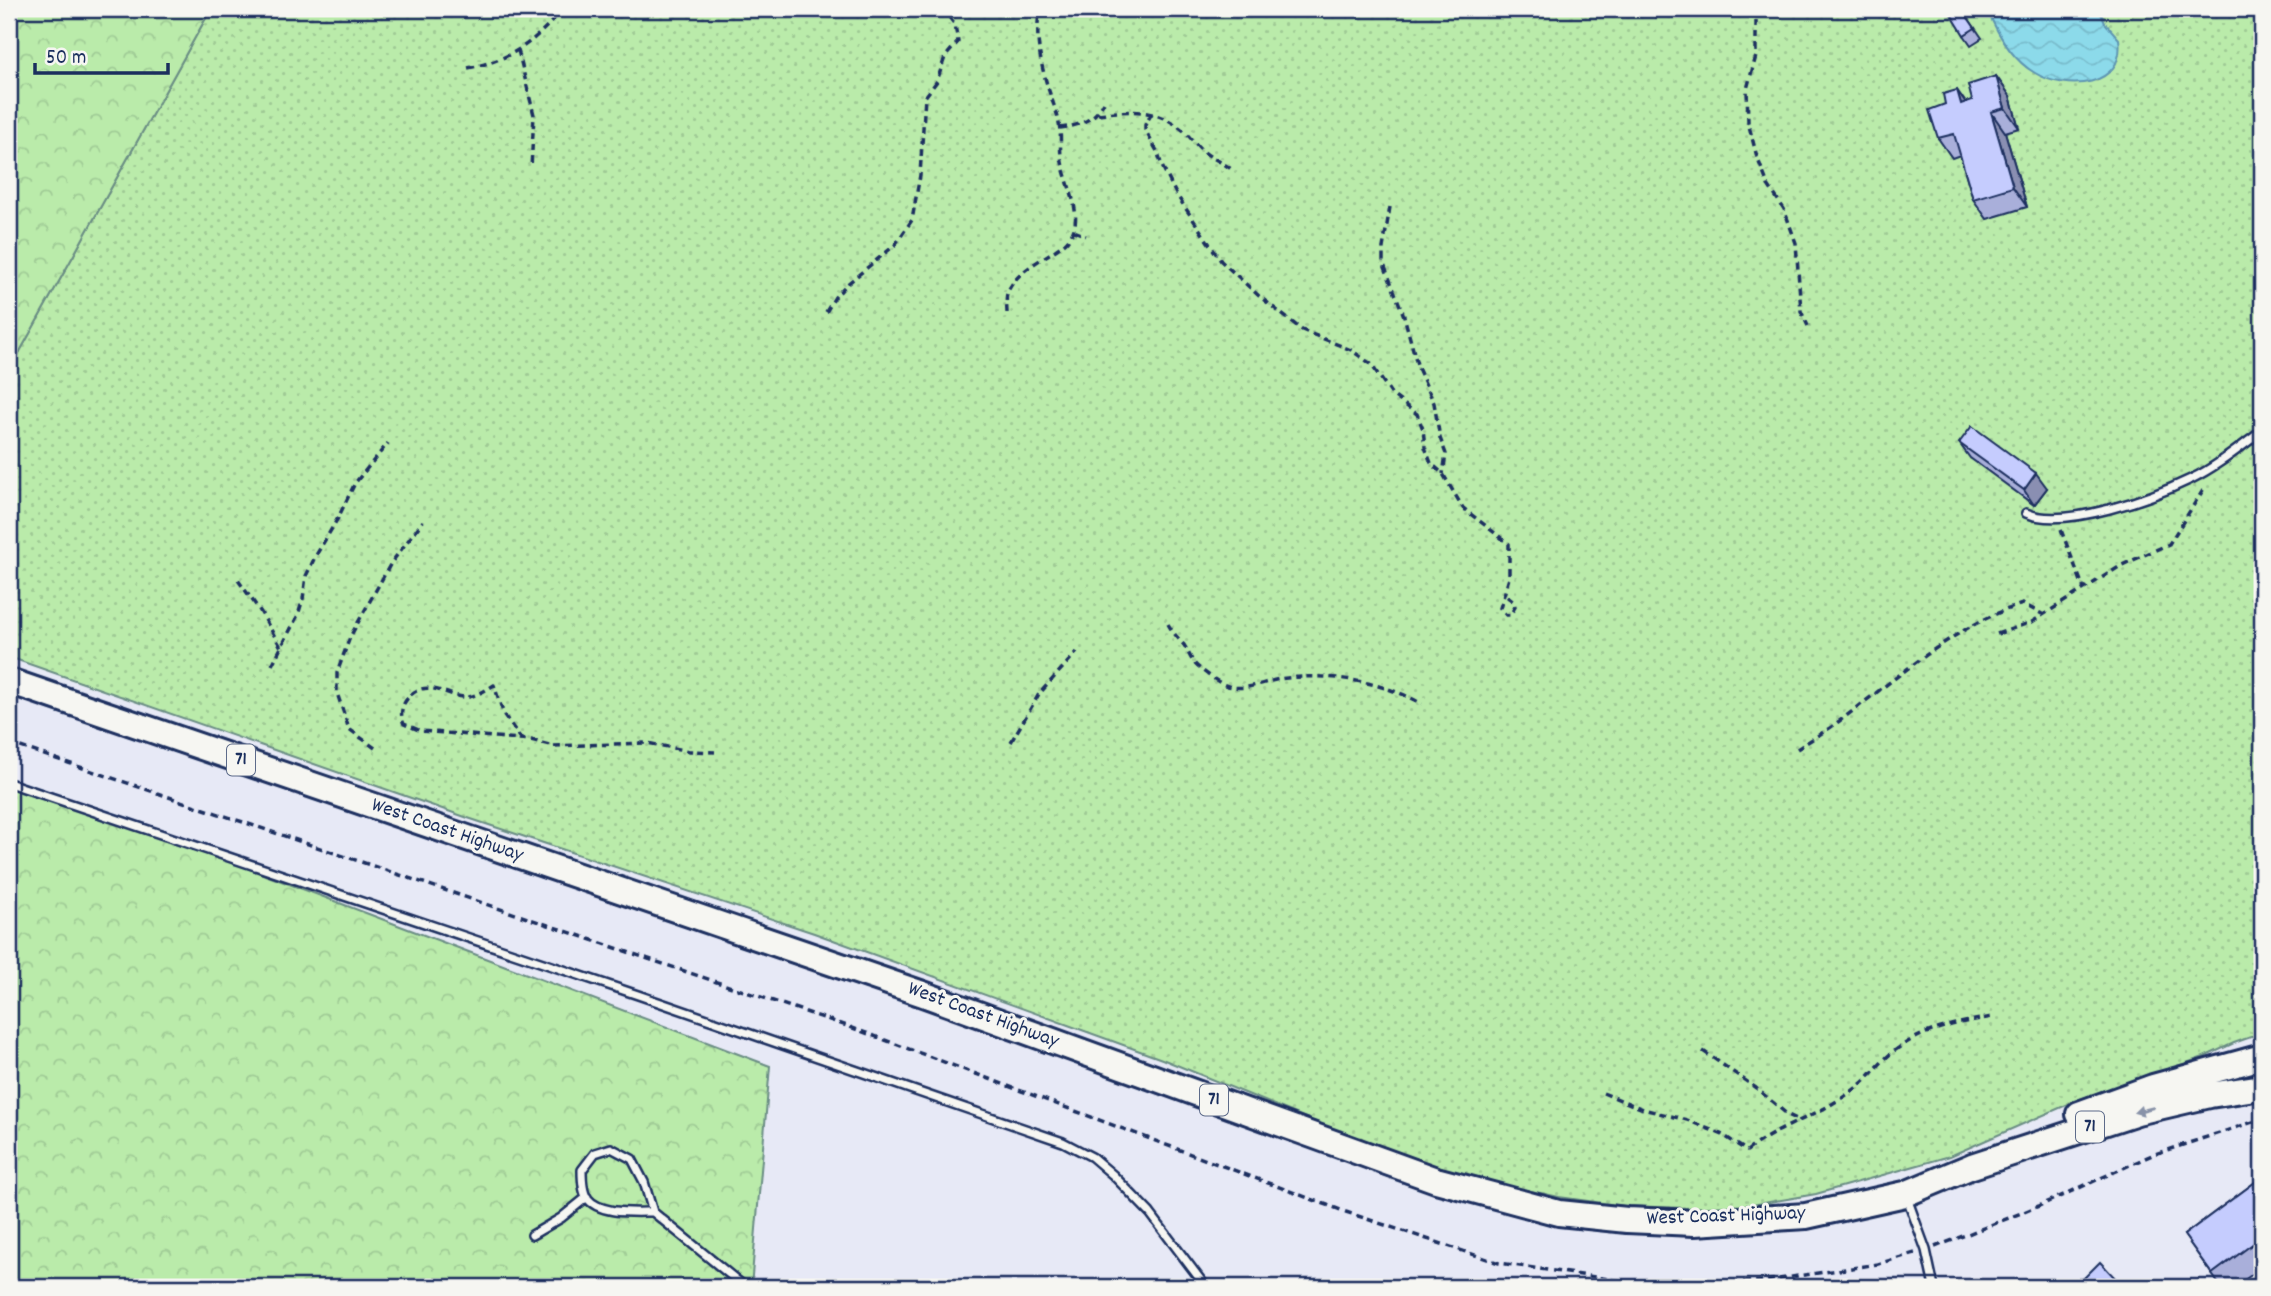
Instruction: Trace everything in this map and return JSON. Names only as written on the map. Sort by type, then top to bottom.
[{"type":"highway","name":"West Coast Highway","points":[[9,681],[923,994],[1436,1180],[1559,1213],[1694,1223],[1806,1216],[1905,1194],[1972,1166],[2137,1112],[2210,1095],[2262,1087]]},
{"type":"highway","name":"West Coast Highway","points":[[1972,1166],[2044,1127],[2153,1087],[2262,1057]]},
{"type":"lane","points":[[2026,513],[2042,518],[2056,518],[2095,513],[2191,480],[2262,431]]},
{"type":"lane","points":[[9,783],[638,995],[1063,1142],[1092,1157],[1113,1175],[1150,1213],[1206,1287]]},
{"type":"lane","points":[[653,1212],[624,1212],[600,1206],[587,1197],[582,1184],[582,1170],[595,1153],[611,1148],[632,1159],[644,1182],[653,1212],[746,1287]]},
{"type":"lane","points":[[1905,1194],[1926,1250],[1934,1287]]},
{"type":"lane","points":[[532,1235],[561,1218],[587,1197]]},
{"type":"path","points":[[468,68],[493,63],[518,50],[536,38],[563,9]]},
{"type":"path","points":[[827,312],[846,285],[895,245],[912,220],[920,175],[925,97],[937,81],[944,57],[958,42],[956,25],[943,9]]},
{"type":"path","points":[[1007,313],[1007,292],[1015,282],[1065,243],[1074,231],[1075,210],[1061,159],[1060,128],[1040,51],[1040,9]]},
{"type":"path","points":[[1756,9],[1756,56],[1747,89],[1748,122],[1757,158],[1768,185],[1784,209],[1796,243],[1801,311],[1808,326]]},
{"type":"path","points":[[518,50],[534,115],[531,168]]},
{"type":"path","points":[[1098,114],[1104,102]]},
{"type":"path","points":[[1060,128],[1077,125],[1098,114],[1125,110],[1152,113],[1173,123],[1206,154],[1234,172]]},
{"type":"path","points":[[1152,113],[1145,130],[1175,194],[1215,253],[1259,296],[1302,330],[1351,350],[1371,364],[1392,395],[1420,419],[1427,456],[1431,463],[1443,474],[1469,514],[1509,544],[1511,560],[1500,608],[1506,615],[1510,615],[1515,607],[1514,602],[1505,595]]},
{"type":"path","points":[[1390,207],[1383,262],[1408,325],[1418,368],[1434,403],[1440,438],[1446,454],[1443,474]]},
{"type":"path","points":[[1074,231],[1086,236]]},
{"type":"path","points":[[272,665],[298,615],[306,576],[315,557],[338,519],[355,483],[388,443]]},
{"type":"path","points":[[1997,634],[2020,628],[2122,565],[2169,544],[2206,486]]},
{"type":"path","points":[[2056,518],[2084,589]]},
{"type":"path","points":[[376,748],[349,729],[337,693],[337,673],[349,637],[391,564],[423,521]]},
{"type":"path","points":[[238,580],[281,647]]},
{"type":"path","points":[[1797,749],[1838,722],[1913,664],[1971,628],[2023,604],[2044,615]]},
{"type":"path","points":[[1168,624],[1195,664],[1224,685],[1251,688],[1266,681],[1309,676],[1350,680],[1400,693],[1422,704]]},
{"type":"path","points":[[1011,742],[1039,694],[1077,652]]},
{"type":"path","points":[[523,740],[504,715],[494,685],[469,697],[439,689],[421,690],[411,695],[402,708],[402,721],[414,730],[523,740],[553,746],[654,743],[688,751],[715,752]]},
{"type":"path","points":[[1603,1093],[1643,1109],[1698,1124],[1723,1135],[1747,1151],[1761,1139],[1801,1121],[1849,1093],[1864,1082],[1895,1050],[1910,1041],[1946,1027],[1993,1017]]},
{"type":"path","points":[[1703,1051],[1801,1121]]},
{"type":"green space","points":[[9,9],[211,9],[9,371]]},
{"type":"green space","points":[[211,9],[2262,9],[2262,1033],[2204,1057],[2080,1099],[1950,1156],[1816,1194],[1752,1205],[1685,1208],[1624,1206],[1559,1197],[1489,1182],[1407,1157],[1162,1059],[814,933],[468,818],[9,657],[9,371]]},
{"type":"green space","points":[[9,778],[770,1066],[751,1287],[9,1287]]},
{"type":"water","points":[[1987,9],[2099,9],[2105,23],[2119,39],[2119,55],[2113,68],[2091,82],[2062,83],[2048,79],[2027,68],[2012,53]]},
{"type":"building","points":[[1962,9],[1975,28],[1964,35],[1949,11]]},
{"type":"building","points":[[1996,76],[2005,108],[1991,112],[2013,187],[1973,199],[1954,134],[1938,138],[1929,110],[1945,104],[1943,94],[1957,90],[1961,104],[1972,100],[1968,85]]},
{"type":"building","points":[[1972,426],[2036,473],[2024,490],[1959,443]]},
{"type":"building","points":[[2262,1177],[2262,1237],[2212,1274],[2184,1235]]},
{"type":"building","points":[[2100,1262],[2118,1281],[2112,1287],[2079,1287],[2077,1285]]}]
